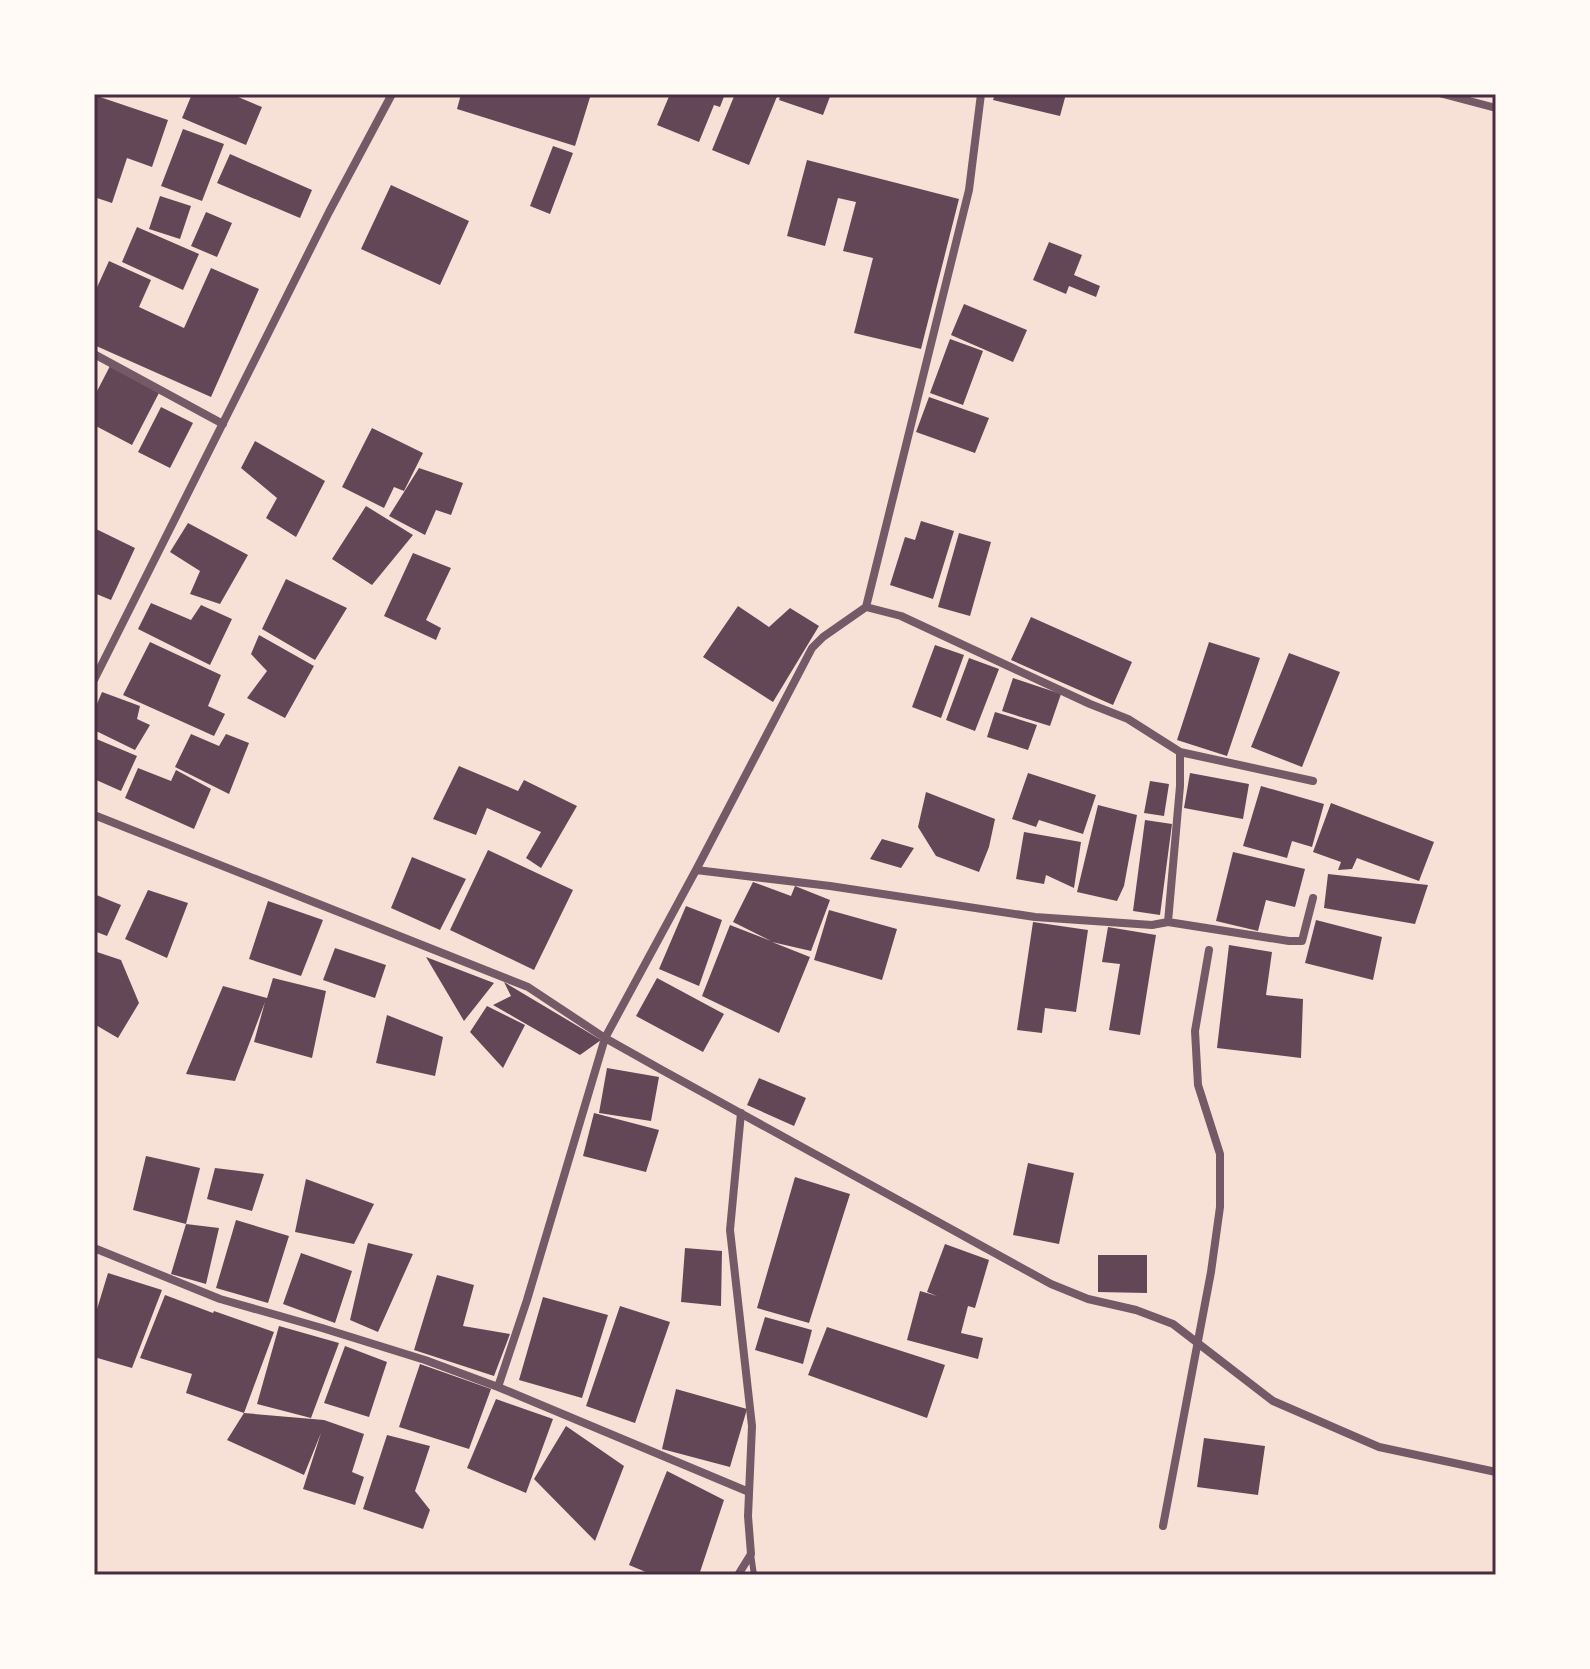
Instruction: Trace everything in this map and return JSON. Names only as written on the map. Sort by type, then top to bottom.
[{"type":"street","points":[[94,680],[329,212],[392,94]]},
{"type":"street","points":[[498,1387],[605,1038],[812,648],[866,607],[969,190],[981,94]]},
{"type":"street","points":[[1443,94],[1496,108]]},
{"type":"street","points":[[94,354],[223,424]]},
{"type":"street","points":[[866,607],[901,616],[1128,719],[1180,752],[1313,781]]},
{"type":"street","points":[[1168,922],[1180,752]]},
{"type":"street","points":[[94,815],[528,987],[605,1038],[1051,1284],[1088,1299],[1136,1310],[1173,1324],[1273,1401],[1379,1447],[1496,1472]]},
{"type":"street","points":[[696,870],[830,886],[1035,917],[1152,925],[1168,922],[1289,941],[1302,941],[1313,898]]},
{"type":"street","points":[[1163,1526],[1211,1272],[1220,1207],[1220,1154],[1198,1085],[1195,1031],[1209,950]]},
{"type":"street","points":[[738,1575],[751,1554],[748,1516],[752,1426],[730,1230],[741,1113]]},
{"type":"street","points":[[94,1248],[220,1299],[479,1379],[749,1492]]},
{"type":"lane","points":[[751,1554],[754,1575]]},
{"type":"building","points":[[192,94],[231,94],[262,107],[246,145],[182,118]]},
{"type":"building","points":[[461,94],[591,94],[575,146],[457,109]]},
{"type":"building","points":[[670,94],[725,94],[720,107],[714,105],[699,142],[657,125]]},
{"type":"building","points":[[735,94],[778,94],[749,165],[712,150]]},
{"type":"building","points":[[781,94],[831,94],[823,115],[779,100]]},
{"type":"building","points":[[995,94],[1066,94],[1060,116],[993,100]]},
{"type":"building","points":[[94,95],[168,120],[152,167],[127,158],[112,203],[94,197]]},
{"type":"building","points":[[183,129],[224,144],[202,201],[161,186]]},
{"type":"building","points":[[553,146],[573,153],[550,214],[530,206]]},
{"type":"building","points":[[230,154],[312,190],[300,218],[217,183]]},
{"type":"building","points":[[807,160],[959,199],[921,349],[854,333],[873,258],[843,251],[856,202],[838,198],[825,246],[787,236]]},
{"type":"building","points":[[391,185],[469,221],[440,285],[361,249]]},
{"type":"building","points":[[160,196],[191,206],[180,239],[149,229]]},
{"type":"building","points":[[206,212],[232,223],[217,257],[191,246]]},
{"type":"building","points":[[137,227],[199,254],[183,290],[122,262]]},
{"type":"building","points":[[1049,242],[1082,255],[1074,275],[1100,286],[1096,297],[1069,286],[1066,294],[1033,280]]},
{"type":"building","points":[[109,261],[151,280],[139,307],[184,328],[211,268],[259,289],[211,397],[94,345],[94,294]]},
{"type":"building","points":[[964,304],[1027,330],[1013,362],[951,335]]},
{"type":"building","points":[[950,339],[983,351],[963,405],[930,393]]},
{"type":"building","points":[[110,366],[160,391],[132,445],[94,425],[94,397]]},
{"type":"building","points":[[929,397],[989,418],[975,453],[916,432]]},
{"type":"building","points":[[161,407],[193,423],[170,468],[138,452]]},
{"type":"building","points":[[372,428],[423,453],[404,491],[394,487],[384,508],[342,487]]},
{"type":"building","points":[[255,441],[325,481],[296,537],[266,518],[277,498],[241,468]]},
{"type":"building","points":[[419,468],[463,483],[451,515],[436,510],[425,535],[389,516]]},
{"type":"building","points":[[366,506],[413,535],[372,585],[332,559]]},
{"type":"building","points":[[921,521],[954,531],[933,599],[890,585],[905,537],[915,540]]},
{"type":"building","points":[[188,523],[248,555],[220,604],[190,594],[200,571],[170,552]]},
{"type":"building","points":[[94,528],[135,548],[111,600],[94,593]]},
{"type":"building","points":[[959,533],[991,542],[970,616],[938,607]]},
{"type":"building","points":[[413,553],[451,568],[426,620],[441,628],[436,640],[384,616]]},
{"type":"building","points":[[286,579],[347,608],[315,660],[262,629]]},
{"type":"building","points":[[151,603],[191,620],[201,605],[232,619],[210,665],[138,629]]},
{"type":"building","points":[[738,606],[769,627],[790,608],[819,626],[773,702],[703,657]]},
{"type":"building","points":[[1031,617],[1132,662],[1113,705],[1011,660]]},
{"type":"building","points":[[259,635],[314,666],[285,718],[247,698],[267,671],[251,654]]},
{"type":"building","points":[[150,642],[221,675],[208,706],[225,714],[214,736],[123,695]]},
{"type":"building","points":[[1209,642],[1260,658],[1227,756],[1177,740]]},
{"type":"building","points":[[935,645],[964,655],[941,718],[912,707]]},
{"type":"building","points":[[1289,653],[1340,672],[1302,767],[1251,747]]},
{"type":"building","points":[[969,658],[999,669],[975,731],[946,720]]},
{"type":"building","points":[[1013,678],[1061,694],[1050,726],[1002,711]]},
{"type":"building","points":[[102,692],[140,706],[137,719],[150,725],[135,750],[94,730],[94,711]]},
{"type":"building","points":[[995,712],[1037,725],[1028,750],[987,737]]},
{"type":"building","points":[[191,734],[219,746],[226,734],[249,743],[229,794],[175,767]]},
{"type":"building","points":[[94,738],[137,756],[121,791],[94,779]]},
{"type":"building","points":[[459,766],[518,791],[524,780],[577,806],[541,868],[526,858],[541,832],[487,808],[476,835],[433,819]]},
{"type":"building","points":[[138,768],[171,781],[176,770],[211,789],[194,829],[125,798]]},
{"type":"building","points":[[1028,773],[1096,795],[1083,834],[1039,820],[1036,827],[1012,819]]},
{"type":"building","points":[[1190,773],[1249,784],[1243,819],[1184,808]]},
{"type":"building","points":[[1150,781],[1169,784],[1164,816],[1144,813]]},
{"type":"building","points":[[1261,786],[1324,804],[1312,847],[1292,841],[1287,858],[1243,846]]},
{"type":"building","points":[[926,792],[995,819],[979,872],[936,856],[918,827]]},
{"type":"building","points":[[1331,803],[1434,842],[1419,881],[1357,858],[1352,869],[1338,870],[1341,862],[1313,852]]},
{"type":"building","points":[[1098,805],[1137,815],[1124,886],[1117,901],[1077,892]]},
{"type":"building","points":[[1145,820],[1172,824],[1160,915],[1133,911]]},
{"type":"building","points":[[1024,832],[1081,842],[1074,888],[1046,875],[1044,884],[1016,879]]},
{"type":"building","points":[[882,839],[914,848],[901,868],[870,859]]},
{"type":"building","points":[[488,850],[573,890],[534,970],[450,930]]},
{"type":"building","points":[[1233,852],[1305,869],[1295,907],[1266,900],[1258,931],[1216,921]]},
{"type":"building","points":[[412,857],[466,879],[440,930],[391,908]]},
{"type":"building","points":[[1328,874],[1428,885],[1415,924],[1324,908]]},
{"type":"building","points":[[753,882],[791,896],[795,886],[830,900],[811,951],[772,942],[810,957],[779,1033],[702,996],[730,925],[771,941],[733,922]]},
{"type":"building","points":[[148,890],[188,903],[167,958],[125,939]]},
{"type":"building","points":[[94,894],[121,905],[107,936],[94,931]]},
{"type":"building","points":[[268,901],[323,920],[301,976],[249,959]]},
{"type":"building","points":[[686,906],[722,920],[699,986],[659,969]]},
{"type":"building","points":[[829,910],[897,929],[882,980],[814,960]]},
{"type":"building","points":[[1316,920],[1382,937],[1373,980],[1305,963]]},
{"type":"building","points":[[1033,922],[1088,930],[1076,1012],[1045,1008],[1042,1033],[1017,1030]]},
{"type":"building","points":[[1108,927],[1156,935],[1140,1035],[1109,1030],[1120,964],[1102,962]]},
{"type":"building","points":[[1229,945],[1272,952],[1266,995],[1303,999],[1301,1058],[1217,1048]]},
{"type":"building","points":[[335,948],[386,965],[375,998],[323,980]]},
{"type":"building","points":[[94,951],[121,960],[139,1003],[118,1038],[94,1024]]},
{"type":"building","points":[[426,957],[494,983],[464,1021]]},
{"type":"building","points":[[273,978],[326,991],[312,1058],[254,1042],[265,1002],[235,1081],[186,1074],[223,986],[267,998]]},
{"type":"building","points":[[657,978],[724,1014],[703,1052],[636,1016]]},
{"type":"building","points":[[504,982],[601,1040],[580,1055],[493,1005],[511,996]]},
{"type":"building","points":[[487,1006],[525,1025],[503,1068],[470,1032]]},
{"type":"building","points":[[387,1015],[443,1037],[435,1076],[376,1063]]},
{"type":"building","points":[[607,1068],[659,1077],[651,1121],[599,1113]]},
{"type":"building","points":[[759,1078],[806,1098],[794,1126],[747,1105]]},
{"type":"building","points":[[594,1113],[659,1130],[646,1172],[583,1156]]},
{"type":"building","points":[[146,1156],[200,1168],[186,1224],[133,1210]]},
{"type":"building","points":[[1028,1163],[1074,1173],[1059,1244],[1013,1235]]},
{"type":"building","points":[[215,1168],[264,1174],[252,1211],[207,1199]]},
{"type":"building","points":[[795,1177],[850,1194],[809,1323],[757,1308]]},
{"type":"building","points":[[306,1179],[374,1204],[354,1244],[295,1232]]},
{"type":"building","points":[[236,1220],[289,1236],[268,1303],[216,1288]]},
{"type":"building","points":[[186,1224],[219,1228],[206,1284],[171,1274]]},
{"type":"building","points":[[368,1243],[413,1254],[378,1332],[350,1320]]},
{"type":"building","points":[[945,1244],[989,1260],[975,1308],[968,1306],[961,1333],[983,1338],[978,1359],[907,1340],[920,1291],[937,1296],[927,1292]]},
{"type":"building","points":[[685,1248],[722,1251],[721,1306],[681,1302]]},
{"type":"building","points":[[301,1253],[352,1271],[335,1323],[283,1304]]},
{"type":"building","points":[[1098,1255],[1147,1255],[1147,1293],[1098,1292]]},
{"type":"building","points":[[108,1273],[162,1290],[132,1368],[94,1357],[94,1319]]},
{"type":"building","points":[[437,1275],[474,1285],[463,1326],[510,1334],[494,1376],[414,1350]]},
{"type":"building","points":[[165,1295],[274,1332],[244,1413],[186,1393],[192,1374],[140,1358]]},
{"type":"building","points":[[543,1297],[608,1315],[582,1398],[519,1380]]},
{"type":"building","points":[[620,1306],[670,1322],[635,1423],[586,1406]]},
{"type":"building","points":[[765,1317],[812,1330],[803,1364],[755,1350]]},
{"type":"building","points":[[279,1326],[339,1343],[311,1418],[257,1404]]},
{"type":"building","points":[[827,1327],[945,1365],[927,1418],[808,1375]]},
{"type":"building","points":[[345,1346],[387,1362],[369,1417],[324,1403]]},
{"type":"building","points":[[420,1364],[491,1389],[469,1449],[399,1427]]},
{"type":"building","points":[[676,1389],[747,1409],[730,1467],[662,1449]]},
{"type":"building","points":[[496,1399],[553,1419],[526,1493],[467,1468]]},
{"type":"building","points":[[244,1413],[324,1420],[364,1434],[352,1472],[364,1477],[355,1505],[303,1489],[321,1433],[304,1475],[227,1440]]},
{"type":"building","points":[[566,1426],[624,1466],[595,1541],[534,1479]]},
{"type":"building","points":[[387,1435],[430,1446],[415,1491],[430,1510],[423,1529],[363,1509]]},
{"type":"building","points":[[1204,1438],[1265,1446],[1258,1495],[1197,1487]]},
{"type":"building","points":[[667,1471],[724,1500],[699,1575],[653,1575],[629,1565]]}]
